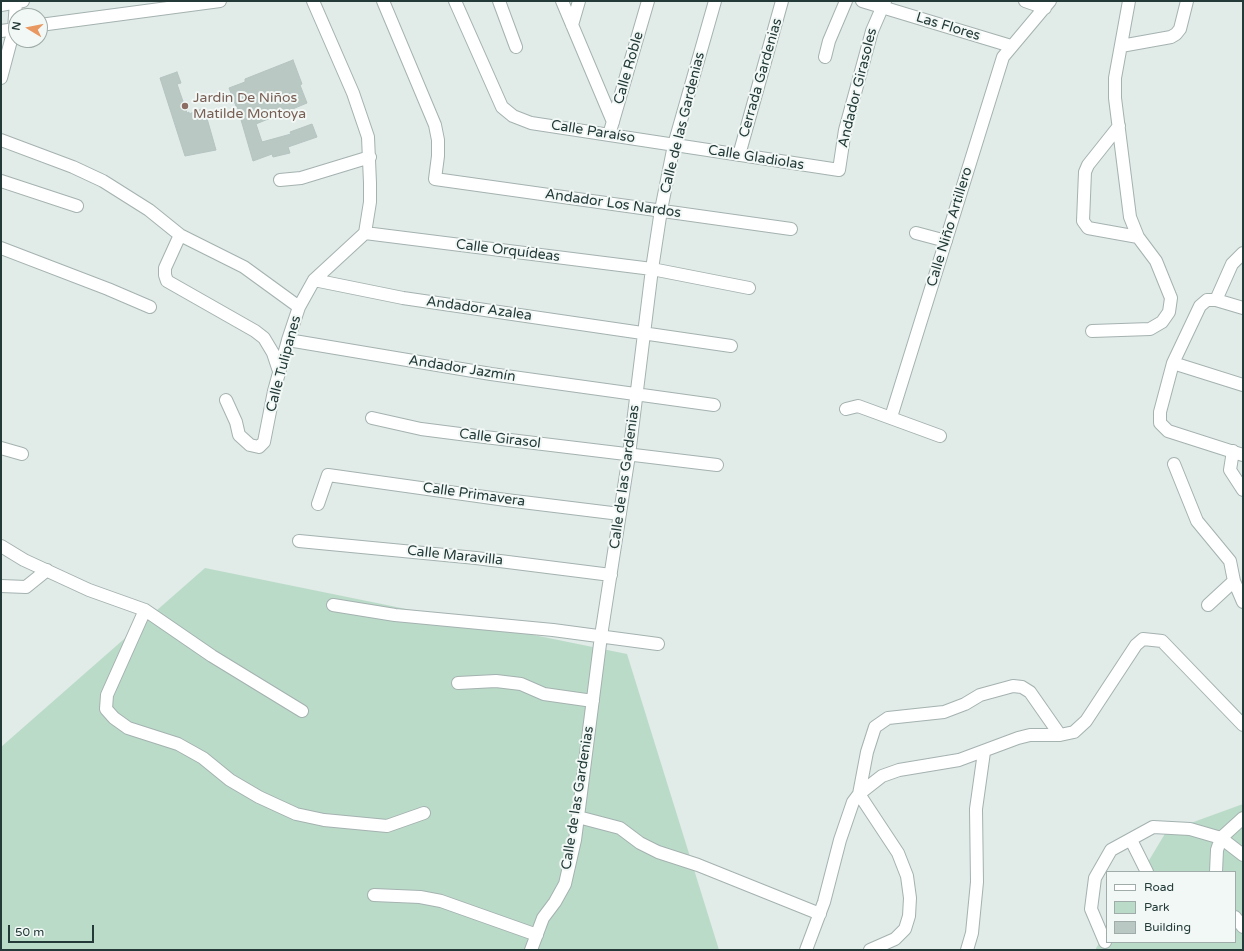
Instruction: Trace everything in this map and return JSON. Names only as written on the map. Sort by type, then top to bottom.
[{"type":"street","points":[[1,5],[20,1]]},
{"type":"street","points":[[48,25],[220,1]]},
{"type":"street","points":[[313,1],[353,93],[368,136],[370,157],[370,202],[364,233]]},
{"type":"street","name":"Andador Los Nardos","points":[[383,1],[434,125],[438,145],[435,179],[791,229]]},
{"type":"street","name":"Calle Paraíso","points":[[455,1],[502,107],[513,116],[531,123],[674,145]]},
{"type":"street","points":[[499,1],[516,47]]},
{"type":"street","points":[[562,1],[612,122]]},
{"type":"street","points":[[572,25],[580,1]]},
{"type":"street","name":"Calle Roble","points":[[609,134],[648,1]]},
{"type":"street","name":"Calle de las Gardenias","points":[[531,950],[543,918],[555,902],[565,884],[578,817],[601,636],[629,455],[652,269],[661,210],[674,145],[715,1]]},
{"type":"street","name":"Cerrada Gardenias","points":[[739,155],[782,1]]},
{"type":"street","points":[[825,57],[829,41],[846,1]]},
{"type":"street","name":"Las Flores","points":[[862,1],[883,4],[1010,46]]},
{"type":"street","points":[[1025,1],[1048,4]]},
{"type":"street","points":[[1092,331],[1150,329],[1162,322],[1169,312],[1171,298],[1156,261],[1138,237],[1130,217],[1115,98],[1115,78],[1129,1]]},
{"type":"street","points":[[1121,46],[1171,37],[1176,34],[1180,29],[1187,1]]},
{"type":"street","name":"Andador Girasoles","points":[[839,170],[845,130],[872,31],[883,4]]},
{"type":"street","name":"Calle Niño Artillero","points":[[891,417],[1003,57],[1010,46],[1048,4]]},
{"type":"street","points":[[1,78],[10,48]]},
{"type":"street","points":[[1118,126],[1088,165],[1085,172],[1083,221],[1088,228],[1138,237]]},
{"type":"street","points":[[1,140],[73,166],[104,180],[149,210],[180,235],[244,267],[299,307]]},
{"type":"street","name":"Calle Gladiolas","points":[[674,145],[839,170]]},
{"type":"street","points":[[280,180],[301,178],[370,157]]},
{"type":"street","points":[[1,180],[77,206]]},
{"type":"street","name":"Calle Orquídeas","points":[[364,233],[652,269],[749,288]]},
{"type":"street","name":"Calle Tulipanes","points":[[226,400],[236,422],[239,435],[250,445],[259,446],[264,442],[288,340],[299,307],[314,280],[364,233]]},
{"type":"street","points":[[916,233],[946,241]]},
{"type":"street","points":[[180,235],[165,268],[164,275],[167,281],[255,331],[264,338],[273,353],[280,371]]},
{"type":"street","points":[[1,248],[108,289],[150,307]]},
{"type":"street","points":[[1216,300],[1232,264],[1243,253]]},
{"type":"street","name":"Andador Azalea","points":[[314,280],[403,298],[731,346]]},
{"type":"street","points":[[1243,308],[1216,300],[1207,300],[1200,306],[1173,363],[1160,412],[1160,423],[1168,430],[1238,453],[1230,470],[1243,490]]},
{"type":"street","name":"Andador Jazmín","points":[[288,340],[484,373],[714,405]]},
{"type":"street","points":[[1173,363],[1243,385]]},
{"type":"street","points":[[846,408],[858,406],[940,436]]},
{"type":"street","name":"Calle Girasol","points":[[372,418],[437,431],[629,455],[717,464]]},
{"type":"street","points":[[1,448],[22,454]]},
{"type":"street","points":[[1174,464],[1197,520],[1230,561],[1234,581],[1243,602]]},
{"type":"street","name":"Calle Primavera","points":[[318,504],[328,475],[506,500],[620,514]]},
{"type":"street","name":"Calle Maravilla","points":[[299,541],[476,558],[611,575]]},
{"type":"street","points":[[1,546],[88,590],[145,610],[212,656],[302,711]]},
{"type":"street","points":[[1,586],[26,587],[47,570]]},
{"type":"street","points":[[1208,605],[1234,581]]},
{"type":"street","points":[[333,605],[395,615],[601,636],[658,644]]},
{"type":"street","points":[[145,610],[107,695],[106,708],[114,718],[128,728],[178,744],[203,758],[230,780],[259,797],[296,814],[324,820],[387,826],[424,813]]},
{"type":"street","points":[[806,950],[824,902],[840,840],[853,802],[860,794],[882,776],[899,770],[959,760],[1030,735],[1060,735],[1074,732],[1086,721],[1136,645],[1143,639],[1149,638],[1162,641],[1243,725]]},
{"type":"street","points":[[458,683],[496,681],[521,684],[544,694],[593,701]]},
{"type":"street","points":[[870,950],[895,939],[905,929],[910,898],[907,876],[898,853],[860,794],[868,752],[875,727],[888,718],[944,712],[965,704],[980,695],[1013,686],[1022,687],[1030,692],[1060,735]]},
{"type":"street","points":[[966,950],[972,933],[977,882],[976,809],[984,752]]},
{"type":"street","points":[[578,817],[620,828],[640,843],[658,852],[698,865],[820,914]]},
{"type":"street","points":[[1216,871],[1217,850],[1221,838],[1243,818]]},
{"type":"street","points":[[1105,942],[1091,910],[1095,878],[1111,850],[1153,827],[1190,830],[1221,838],[1243,855]]},
{"type":"street","points":[[1131,840],[1146,871]]},
{"type":"street","points":[[374,895],[413,897],[441,901],[537,935]]},
{"type":"street","points":[[1236,918],[1243,927]]},
{"type":"green space","points":[[205,568],[627,654],[719,950],[1,950],[1,747]]},
{"type":"green space","points":[[1243,804],[1243,950],[1095,950],[1106,932],[1106,943],[1236,943],[1236,871],[1143,871],[1166,832]]},
{"type":"building","points":[[293,60],[307,103],[256,124],[262,142],[291,134],[290,132],[312,124],[317,137],[288,147],[290,153],[273,157],[272,154],[253,161],[237,106],[229,88],[245,82],[245,79]]},
{"type":"building","points":[[177,72],[181,83],[177,84],[187,113],[189,112],[189,114],[204,108],[216,150],[185,156],[160,78]]},
{"type":"place","name":"Jardin De Niños Matilde Montoya","points":[[185,106]]}]
